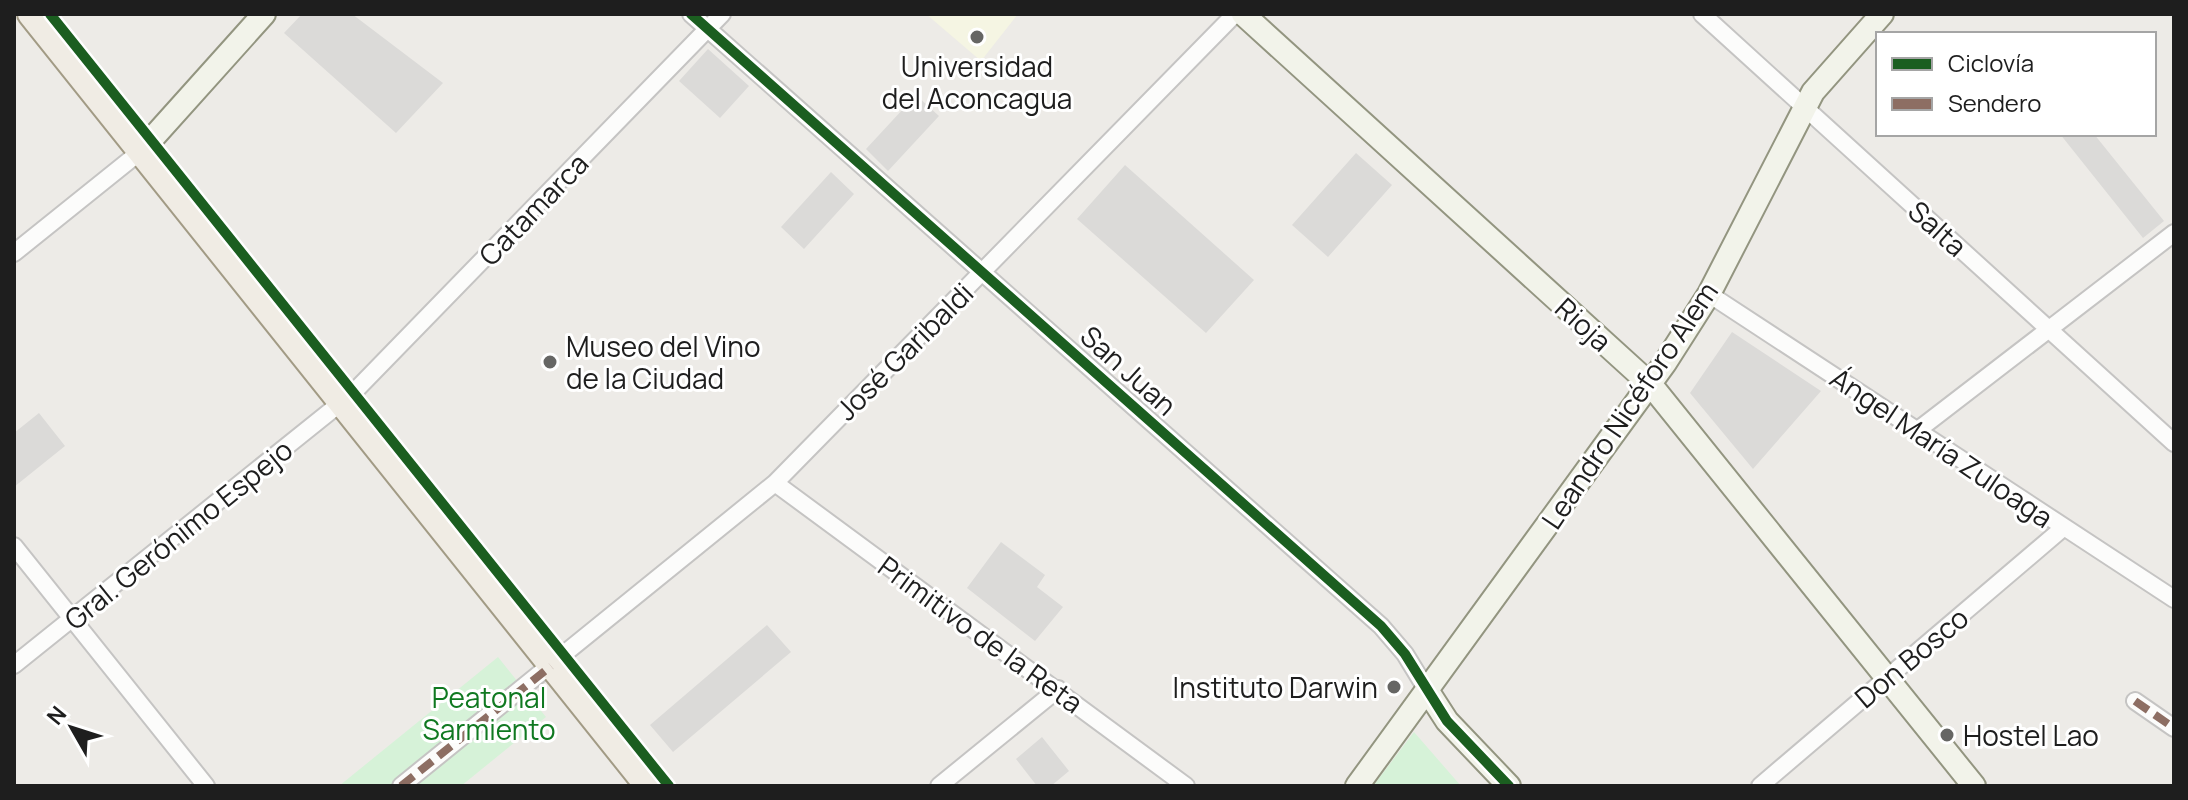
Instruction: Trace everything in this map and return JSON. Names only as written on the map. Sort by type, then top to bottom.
[{"type":"main road","points":[[30,14],[647,786]]},
{"type":"street","points":[[14,253],[141,151],[264,14]]},
{"type":"street","name":"San Juan","points":[[691,14],[1381,626],[1405,654],[1447,721],[1509,786]]},
{"type":"street","name":"Catamarca","points":[[342,403],[722,14]]},
{"type":"street","name":"José Garibaldi","points":[[401,786],[775,483],[1235,14]]},
{"type":"street","name":"Rioja","points":[[1243,14],[1651,385],[1974,786]]},
{"type":"street","name":"Salta","points":[[1702,14],[2174,443]]},
{"type":"street","name":"Leandro Nicéforo Alem","points":[[1357,786],[1651,385],[1709,294],[1805,106],[1882,14]]},
{"type":"street","points":[[1918,430],[2174,233]]},
{"type":"street","name":"Ángel María Zuloaga","points":[[1709,294],[2174,599]]},
{"type":"street","name":"Gral. Gerónimo Espejo","points":[[14,665],[342,403]]},
{"type":"street","name":"Primitivo de la Reta","points":[[775,483],[1186,786]]},
{"type":"street","name":"Don Bosco","points":[[1760,786],[2063,528]]},
{"type":"street","points":[[14,546],[206,786]]},
{"type":"street","points":[[939,786],[1058,689]]},
{"type":"street","points":[[2135,701],[2174,728]]},
{"type":"shaded area","points":[[302,14],[352,14],[443,83],[396,133],[284,33]]},
{"type":"shaded area","name":"Universidad del Aconcagua","points":[[926,14],[1018,14],[981,61]]},
{"type":"shaded area","points":[[708,49],[749,86],[720,118],[679,81]]},
{"type":"shaded area","points":[[916,95],[939,116],[888,171],[866,149]]},
{"type":"shaded area","points":[[2062,136],[2096,136],[2164,221],[2143,238]]},
{"type":"shaded area","points":[[1356,153],[1392,185],[1328,257],[1292,225]]},
{"type":"shaded area","points":[[1125,165],[1254,280],[1206,333],[1077,219]]},
{"type":"shaded area","points":[[831,172],[854,194],[804,249],[781,227]]},
{"type":"shaded area","points":[[1732,332],[1821,391],[1753,469],[1690,393]]},
{"type":"shaded area","points":[[39,413],[65,446],[14,487],[14,433]]},
{"type":"shaded area","points":[[1001,542],[1045,575],[1037,587],[1063,607],[1035,641],[967,588]]},
{"type":"shaded area","points":[[767,625],[791,652],[673,752],[650,725]]},
{"type":"shaded area","points":[[1042,737],[1069,771],[1051,786],[1037,786],[1016,759]]},
{"type":"green space","name":"Peatonal Sarmiento","points":[[498,657],[546,717],[461,786],[339,786]]},
{"type":"green space","points":[[1414,732],[1461,786],[1373,786]]},
{"type":"marked path","points":[[401,786],[551,666]]},
{"type":"marked path","points":[[2135,701],[2174,728]]},
{"type":"cycle path","points":[[50,14],[669,786]]},
{"type":"cycle path","points":[[691,14],[1381,626],[1405,654],[1447,721],[1509,786]]},
{"type":"place","name":"Universidad del Aconcagua","points":[[977,37]]},
{"type":"place","name":"Museo del Vino de la Ciudad","points":[[550,362]]},
{"type":"place","name":"Instituto Darwin","points":[[1394,687]]},
{"type":"place","name":"Hostel Lao","points":[[1947,735]]}]
